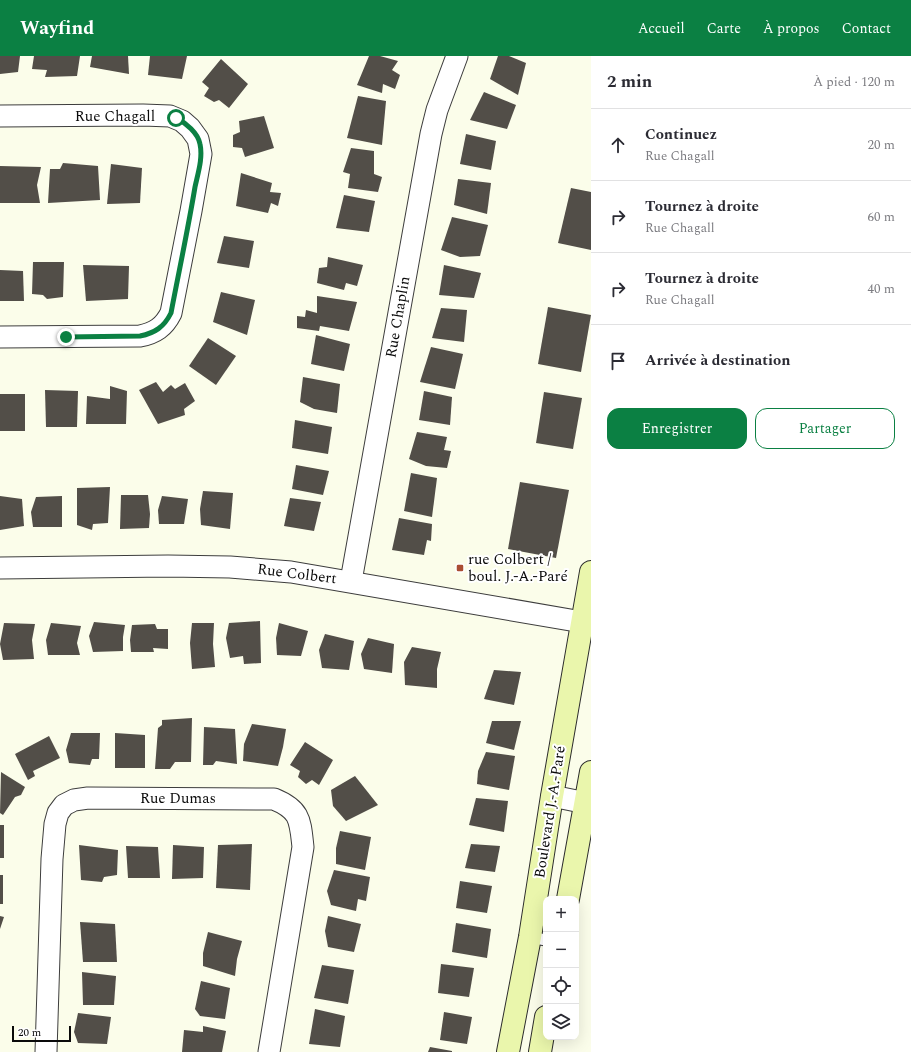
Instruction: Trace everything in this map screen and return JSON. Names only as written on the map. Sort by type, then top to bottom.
[{"type":"street","name":"Rue Chaplin","points":[[351,581],[431,134],[437,110],[457,56]]},
{"type":"street","name":"Rue Chagall","points":[[0,116],[170,116],[182,121],[190,128],[198,139],[201,154],[171,313],[159,330],[140,336],[0,337]]},
{"type":"street","name":"Rue Colbert","points":[[0,568],[168,566],[230,567],[291,572],[587,622]]},
{"type":"street","name":"Boulevard J.-A.-Paré","points":[[508,1052],[538,938],[552,796],[587,622],[591,572]]},
{"type":"street","name":"Boulevard J.-A.-Paré","points":[[569,896],[589,803],[591,772]]},
{"type":"street","points":[[552,796],[589,803]]},
{"type":"street","name":"Rue Dumas","points":[[46,1052],[52,859],[55,824],[58,813],[64,805],[74,800],[88,798],[139,798],[274,799],[285,803],[297,814],[301,825],[303,847],[269,1052]]},
{"type":"street","points":[[540,1052],[543,1034]]},
{"type":"building","points":[[0,56],[20,56],[18,72],[0,74]]},
{"type":"building","points":[[34,56],[80,56],[77,76],[45,77],[47,70],[32,69]]},
{"type":"building","points":[[92,56],[128,56],[129,74],[90,67]]},
{"type":"building","points":[[150,56],[187,56],[182,79],[148,75]]},
{"type":"building","points":[[369,56],[380,56],[398,61],[392,70],[400,75],[395,89],[383,84],[382,93],[357,85]]},
{"type":"building","points":[[498,56],[509,56],[526,63],[518,95],[490,79]]},
{"type":"building","points":[[221,59],[248,84],[229,108],[219,100],[214,102],[204,96],[209,88],[202,82]]},
{"type":"building","points":[[484,92],[516,105],[507,129],[470,120]]},
{"type":"building","points":[[358,96],[386,101],[382,145],[347,138]]},
{"type":"building","points":[[264,116],[274,148],[245,157],[242,148],[233,147],[233,135],[240,132],[239,121]]},
{"type":"building","points":[[466,134],[496,141],[491,170],[460,164]]},
{"type":"building","points":[[351,148],[374,151],[374,174],[382,177],[378,192],[348,188],[350,174],[343,172]]},
{"type":"building","points":[[63,163],[98,166],[100,200],[48,203],[50,169],[60,169]]},
{"type":"building","points":[[111,164],[142,168],[140,203],[107,204]]},
{"type":"building","points":[[0,166],[41,167],[37,185],[40,203],[0,203]]},
{"type":"building","points":[[241,173],[272,183],[270,192],[281,193],[278,206],[271,203],[268,213],[236,206]]},
{"type":"building","points":[[458,179],[491,183],[487,214],[454,205]]},
{"type":"building","points":[[571,188],[591,192],[591,250],[558,243]]},
{"type":"building","points":[[344,195],[375,201],[369,232],[336,228]]},
{"type":"building","points":[[452,217],[488,225],[480,256],[460,257],[441,250]]},
{"type":"building","points":[[224,236],[254,241],[249,268],[217,263]]},
{"type":"building","points":[[328,257],[363,265],[357,286],[346,283],[344,290],[317,283],[319,268],[327,267]]},
{"type":"building","points":[[33,262],[64,262],[63,297],[47,299],[43,295],[32,294]]},
{"type":"building","points":[[83,265],[129,266],[128,299],[86,301]]},
{"type":"building","points":[[444,265],[481,273],[474,298],[439,295]]},
{"type":"building","points":[[0,270],[23,271],[24,301],[0,301]]},
{"type":"building","points":[[221,292],[255,300],[247,335],[213,322]]},
{"type":"building","points":[[317,296],[357,302],[349,331],[320,326],[319,331],[297,328],[297,316],[305,317],[306,310],[317,313]]},
{"type":"building","points":[[548,307],[591,315],[581,372],[538,364]]},
{"type":"building","points":[[441,308],[467,310],[464,342],[432,338]]},
{"type":"building","points":[[316,335],[350,344],[344,371],[311,364]]},
{"type":"building","points":[[208,338],[236,356],[216,385],[189,366]]},
{"type":"building","points":[[431,347],[463,354],[455,389],[420,382]]},
{"type":"building","points":[[303,377],[340,384],[337,413],[314,409],[300,402]]},
{"type":"building","points":[[156,382],[163,392],[171,385],[175,389],[185,383],[195,401],[184,409],[185,415],[158,424],[139,390]]},
{"type":"building","points":[[110,386],[127,391],[126,424],[86,424],[87,396],[110,399]]},
{"type":"building","points":[[45,390],[78,391],[77,427],[46,427]]},
{"type":"building","points":[[424,391],[452,397],[450,425],[419,420]]},
{"type":"building","points":[[544,392],[582,398],[573,449],[536,443]]},
{"type":"building","points":[[0,394],[25,394],[25,431],[0,431]]},
{"type":"building","points":[[295,420],[332,427],[328,454],[292,448]]},
{"type":"building","points":[[417,432],[447,437],[444,450],[451,451],[447,468],[426,466],[409,459]]},
{"type":"building","points":[[296,465],[329,471],[323,495],[292,489]]},
{"type":"building","points":[[411,473],[437,478],[432,517],[404,511]]},
{"type":"building","points":[[520,482],[569,490],[556,558],[508,549]]},
{"type":"building","points":[[110,487],[108,523],[93,524],[92,530],[77,525],[77,488]]},
{"type":"building","points":[[203,491],[233,493],[230,529],[201,525],[200,509]]},
{"type":"building","points":[[121,495],[148,495],[150,514],[149,528],[120,529]]},
{"type":"building","points":[[0,496],[22,499],[24,526],[0,530]]},
{"type":"building","points":[[62,496],[62,527],[33,527],[31,512],[36,497]]},
{"type":"building","points":[[162,496],[188,499],[184,524],[159,524],[158,510]]},
{"type":"building","points":[[290,498],[321,502],[314,531],[284,526]]},
{"type":"building","points":[[399,518],[432,524],[431,541],[427,540],[424,555],[392,550]]},
{"type":"building","points":[[260,621],[261,663],[244,664],[243,656],[230,658],[226,638],[229,623]]},
{"type":"building","points":[[94,622],[125,625],[123,651],[93,652],[89,636]]},
{"type":"building","points":[[4,623],[35,624],[32,640],[34,659],[3,660],[0,644]]},
{"type":"building","points":[[51,623],[81,626],[77,643],[80,655],[48,655],[46,640]]},
{"type":"building","points":[[192,623],[214,623],[213,644],[215,667],[192,669],[190,643]]},
{"type":"building","points":[[279,623],[308,631],[301,656],[277,655],[276,638]]},
{"type":"building","points":[[155,624],[157,629],[168,629],[168,649],[153,648],[154,652],[131,652],[130,640],[132,625]]},
{"type":"building","points":[[325,634],[354,641],[349,670],[322,668],[319,650]]},
{"type":"building","points":[[368,638],[394,644],[392,673],[364,669],[361,654]]},
{"type":"building","points":[[412,647],[441,652],[437,669],[437,688],[405,685],[404,662]]},
{"type":"building","points":[[494,670],[521,672],[514,705],[484,699]]},
{"type":"building","points":[[192,718],[191,762],[175,762],[170,769],[155,769],[158,728],[162,725],[162,720]]},
{"type":"building","points":[[492,721],[521,721],[514,750],[486,743]]},
{"type":"building","points":[[252,724],[286,729],[278,766],[243,761],[244,744]]},
{"type":"building","points":[[204,727],[235,729],[237,764],[216,761],[213,765],[203,765]]},
{"type":"building","points":[[71,733],[100,733],[99,759],[92,759],[90,765],[69,763],[66,750]]},
{"type":"building","points":[[115,733],[145,735],[145,768],[115,768]]},
{"type":"building","points":[[49,736],[60,758],[33,771],[35,776],[28,780],[15,754]]},
{"type":"building","points":[[305,742],[333,760],[319,785],[312,780],[306,784],[298,777],[300,771],[290,765]]},
{"type":"building","points":[[486,752],[515,756],[509,790],[477,784],[478,771]]},
{"type":"building","points":[[1,772],[25,787],[21,795],[15,797],[3,815],[0,813]]},
{"type":"building","points":[[355,776],[378,805],[346,821],[333,806],[331,790]]},
{"type":"building","points":[[476,798],[508,801],[504,832],[469,825]]},
{"type":"building","points":[[0,825],[4,825],[4,858],[0,858]]},
{"type":"building","points":[[340,831],[371,837],[365,870],[336,864],[336,848]]},
{"type":"building","points":[[252,844],[250,890],[216,888],[218,845]]},
{"type":"building","points":[[471,844],[500,846],[495,872],[465,868]]},
{"type":"building","points":[[79,845],[118,850],[117,875],[104,877],[102,882],[81,880]]},
{"type":"building","points":[[173,845],[204,847],[203,878],[172,879]]},
{"type":"building","points":[[126,846],[158,847],[160,878],[128,878]]},
{"type":"building","points":[[334,870],[370,877],[366,901],[358,899],[356,911],[331,905],[327,891]]},
{"type":"building","points":[[0,875],[3,875],[3,904],[0,904]]},
{"type":"building","points":[[460,881],[492,886],[487,913],[456,908]]},
{"type":"building","points":[[0,916],[4,917],[0,929]]},
{"type":"building","points":[[328,916],[361,924],[354,952],[328,947],[325,931]]},
{"type":"building","points":[[80,922],[115,924],[117,962],[83,962]]},
{"type":"building","points":[[456,923],[491,929],[487,958],[452,952]]},
{"type":"building","points":[[208,932],[242,941],[237,959],[235,976],[203,966],[203,953]]},
{"type":"building","points":[[441,964],[474,968],[469,997],[438,993]]},
{"type":"building","points":[[322,965],[354,970],[348,1004],[314,998]]},
{"type":"building","points":[[82,972],[116,976],[114,1005],[83,1005]]},
{"type":"building","points":[[201,981],[230,988],[225,1019],[200,1016],[195,1009]]},
{"type":"building","points":[[315,1009],[345,1016],[340,1047],[309,1044]]},
{"type":"building","points":[[444,1012],[472,1017],[467,1044],[440,1040]]},
{"type":"building","points":[[78,1013],[111,1017],[107,1044],[78,1043],[74,1032]]},
{"type":"building","points":[[203,1026],[226,1031],[222,1052],[182,1052],[184,1030],[203,1032]]},
{"type":"building","points":[[430,1047],[452,1051],[452,1052],[428,1052]]},
{"type":"place","name":"rue Colbert / boul. J.-A.-Paré","points":[[460,568]]},
{"type":"route","points":[[66,337],[124,337],[150,334],[159,330],[171,313],[201,154],[198,139],[190,128],[176,118]]}]
